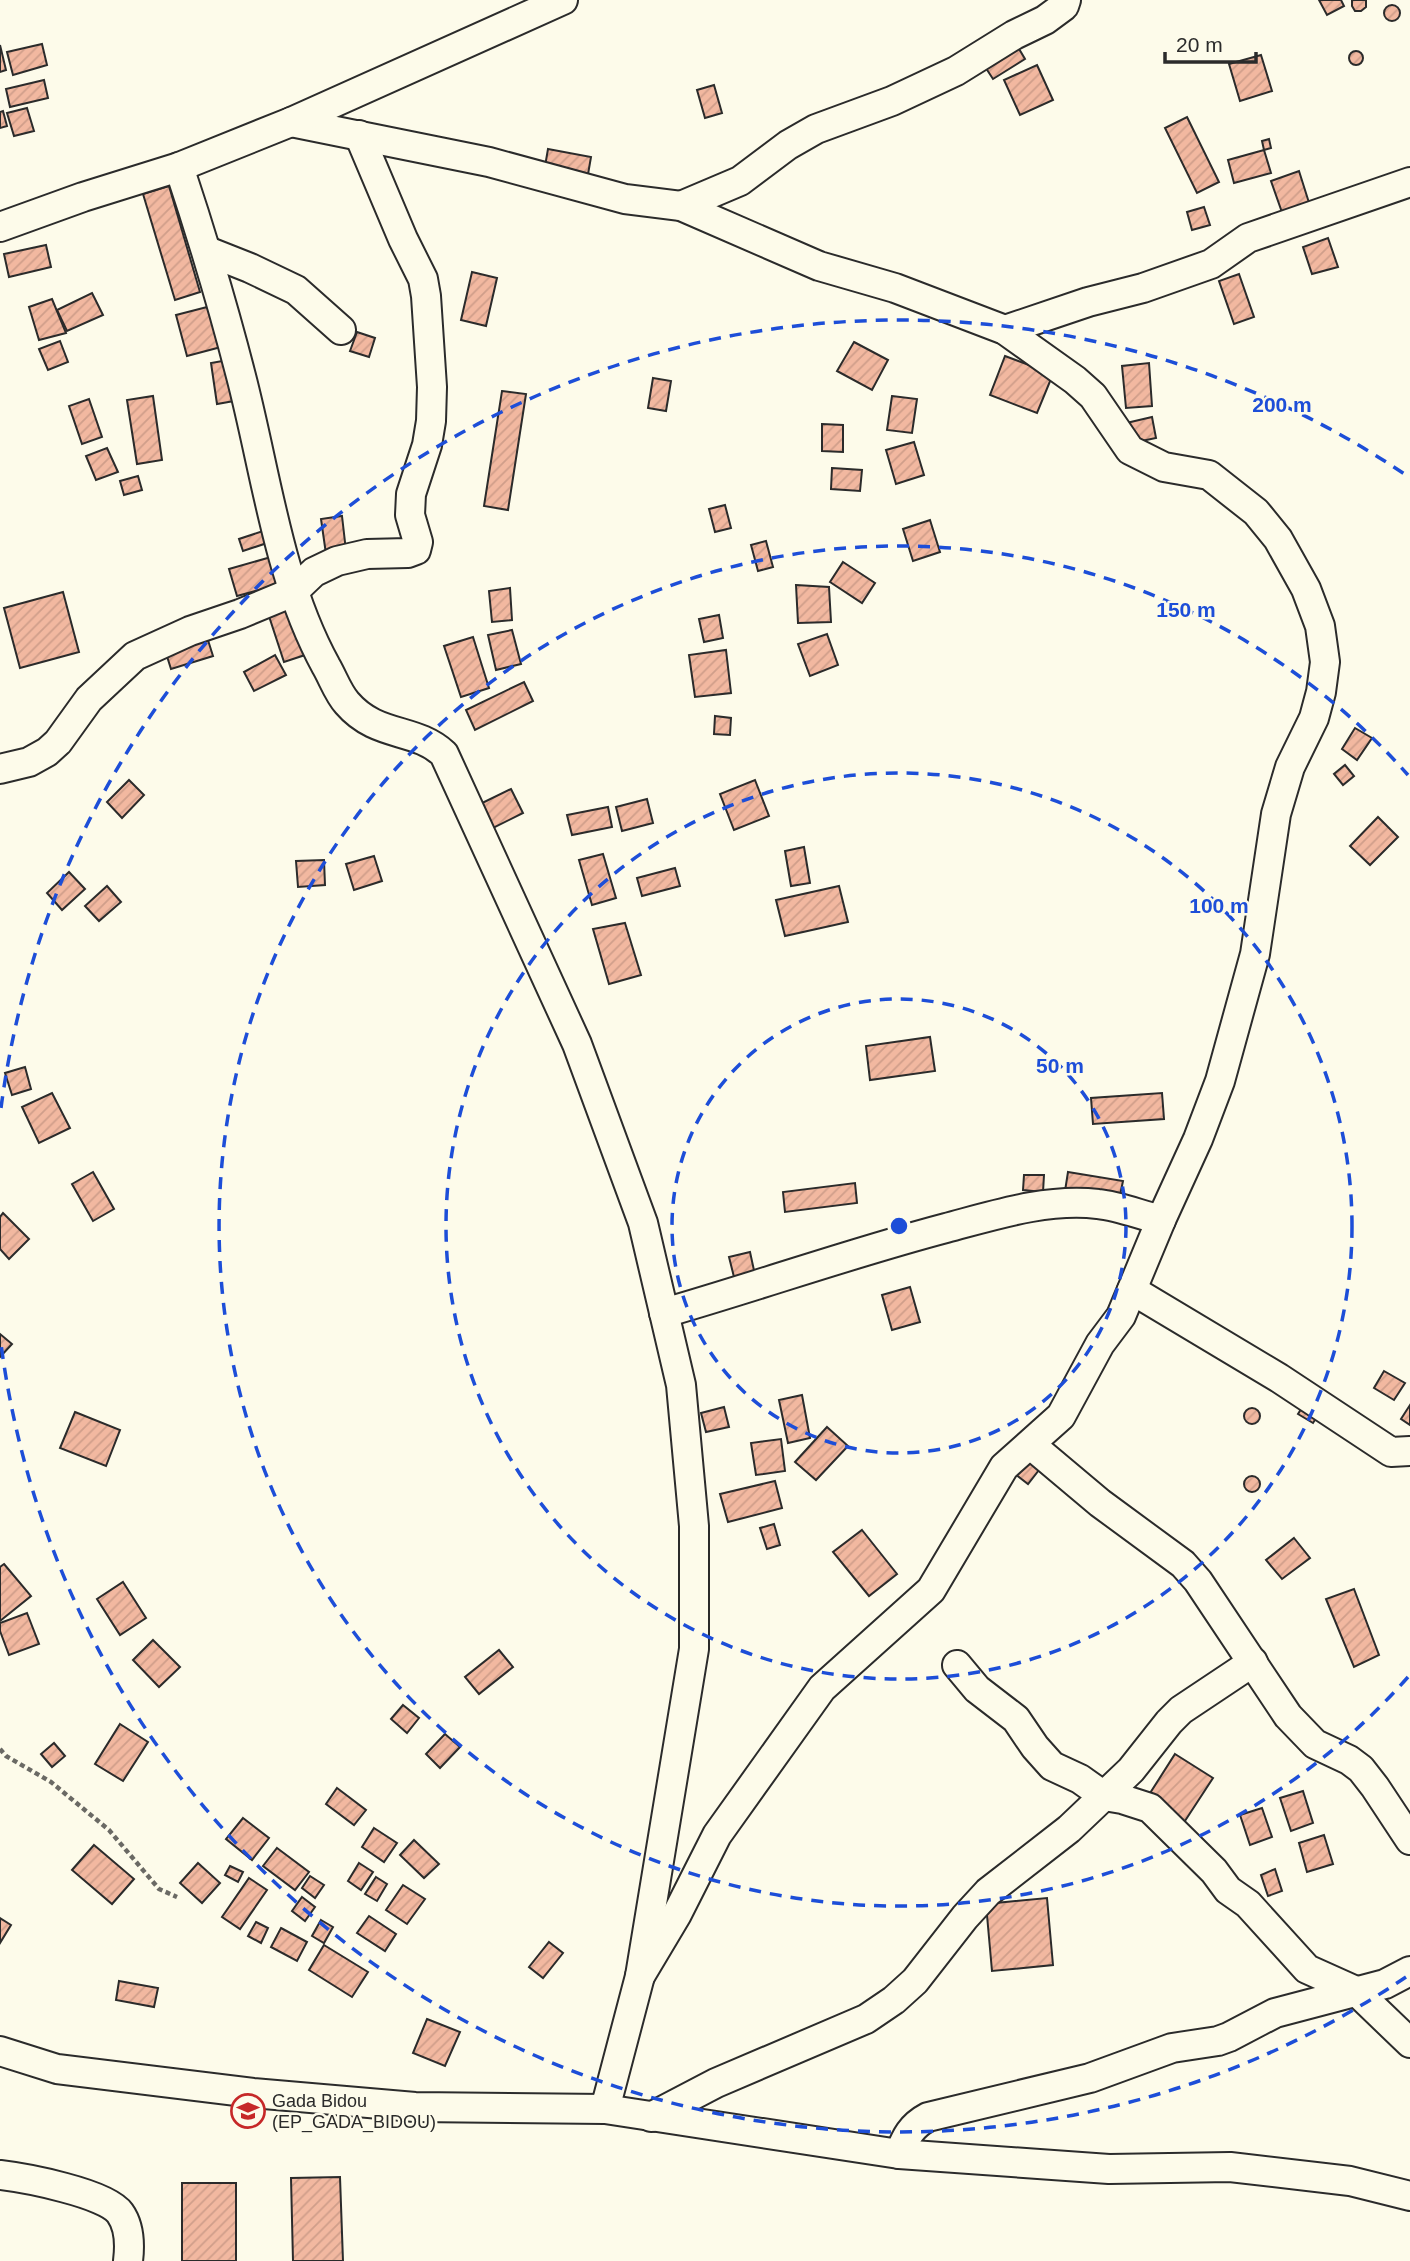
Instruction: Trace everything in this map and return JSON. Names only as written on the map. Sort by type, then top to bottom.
[{"type":"street","points":[[0,227],[179,167],[291,122],[563,0]]},
{"type":"street","points":[[681,206],[740,181],[788,145],[816,129],[892,101],[956,71],[1014,34],[1045,20],[1064,6],[1066,0]]},
{"type":"street","points":[[291,122],[489,162],[625,199],[681,206],[819,266],[895,288],[1005,330],[1093,396],[1130,450],[1164,467],[1209,475],[1256,512],[1278,539],[1307,589],[1320,626],[1325,662],[1321,692],[1314,719],[1290,767],[1276,814],[1255,954],[1220,1081],[1198,1139],[1121,1315],[1100,1345],[1061,1416],[1004,1467],[931,1590],[822,1688],[717,1835],[677,1914],[640,1976]]},
{"type":"street","points":[[0,769],[29,762],[47,752],[58,742],[89,699],[135,656],[190,631],[293,592],[314,572],[337,561],[367,554],[408,553],[416,550],[418,542],[410,515],[411,494],[427,445],[432,387],[423,279],[359,135]]},
{"type":"street","points":[[179,167],[241,375],[293,592],[320,655],[345,702],[364,721],[432,744],[444,754],[577,1044],[642,1223],[681,1385],[694,1526],[694,1649],[640,1976],[605,2109]]},
{"type":"street","points":[[1005,330],[1088,302],[1143,288],[1211,264],[1248,238],[1410,182]]},
{"type":"street","points":[[206,251],[296,290],[341,330]]},
{"type":"street","points":[[664,1313],[768,1283],[886,1244],[1010,1211],[1048,1205],[1098,1204],[1161,1220]]},
{"type":"street","points":[[1132,1290],[1279,1378],[1391,1452],[1410,1451]]},
{"type":"street","points":[[1031,1445],[1100,1503],[1183,1564],[1198,1581],[1298,1729],[1315,1744],[1349,1760],[1361,1769],[1410,1840]]},
{"type":"street","points":[[650,2117],[716,2084],[866,2019],[894,2000],[915,1981],[988,1892],[1069,1829],[1104,1796],[1131,1770],[1181,1710],[1253,1662]]},
{"type":"street","points":[[957,1665],[977,1689],[1016,1719],[1052,1766],[1080,1779],[1104,1796],[1150,1808],[1214,1871],[1228,1890],[1248,1904],[1307,1969],[1356,1992],[1410,2043]]},
{"type":"street","points":[[899,2154],[915,2124],[928,2117],[1090,2078],[1172,2048],[1218,2041],[1275,2013],[1385,1983],[1410,1971]]},
{"type":"street","points":[[0,2051],[57,2069],[253,2093],[415,2106],[605,2109],[899,2154],[1109,2169],[1230,2167],[1350,2181],[1410,2196]]},
{"type":"street","points":[[0,2175],[36,2180],[105,2200],[119,2211],[127,2226],[130,2246],[128,2261]]},
{"type":"path","points":[[0,1749],[51,1782],[109,1830],[159,1889],[177,1897]]},
{"type":"building","points":[[1319,0],[1341,0],[1344,6],[1327,15]]},
{"type":"building","points":[[1352,0],[1366,0],[1366,7],[1355,11]]},
{"type":"building","points":[[1392,5],[1400,13],[1392,21],[1384,13]]},
{"type":"building","points":[[1015,42],[1025,59],[993,79],[982,62]]},
{"type":"building","points":[[42,44],[47,65],[13,75],[7,52]]},
{"type":"building","points":[[0,45],[6,70],[0,72]]},
{"type":"building","points":[[1353,51],[1359,51],[1363,58],[1359,65],[1353,65],[1349,61],[1349,55]]},
{"type":"building","points":[[1261,55],[1272,91],[1240,101],[1229,64]]},
{"type":"building","points":[[1037,65],[1053,100],[1020,115],[1004,80]]},
{"type":"building","points":[[44,80],[48,98],[10,107],[6,89]]},
{"type":"building","points":[[714,85],[722,113],[705,118],[697,90]]},
{"type":"building","points":[[27,108],[34,131],[14,136],[7,113]]},
{"type":"building","points":[[3,111],[7,126],[0,128],[0,112]]},
{"type":"building","points":[[1187,117],[1219,182],[1197,193],[1165,128]]},
{"type":"building","points":[[1269,139],[1271,148],[1264,150],[1262,141]]},
{"type":"building","points":[[548,149],[591,157],[587,180],[544,172]]},
{"type":"building","points":[[1264,150],[1271,173],[1234,183],[1228,160]]},
{"type":"building","points":[[1299,171],[1311,209],[1284,218],[1271,181]]},
{"type":"building","points":[[169,186],[200,292],[175,300],[143,194]]},
{"type":"building","points":[[1204,207],[1210,225],[1192,230],[1187,212]]},
{"type":"building","points":[[1328,238],[1338,267],[1312,274],[1303,247]]},
{"type":"building","points":[[46,245],[51,267],[9,277],[4,254]]},
{"type":"building","points":[[472,272],[497,278],[486,326],[461,320]]},
{"type":"building","points":[[1239,274],[1254,317],[1234,324],[1219,281]]},
{"type":"building","points":[[92,293],[103,315],[67,331],[57,310]]},
{"type":"building","points":[[52,299],[66,333],[39,340],[29,307]]},
{"type":"building","points":[[211,306],[221,347],[187,356],[176,315]]},
{"type":"building","points":[[357,332],[375,338],[369,357],[350,351]]},
{"type":"building","points":[[60,341],[68,362],[48,370],[39,349]]},
{"type":"building","points":[[854,342],[888,360],[872,390],[837,371]]},
{"type":"building","points":[[1005,356],[1053,374],[1037,413],[990,395]]},
{"type":"building","points":[[234,359],[240,400],[217,404],[211,363]]},
{"type":"building","points":[[1149,363],[1152,406],[1126,408],[1122,366]]},
{"type":"building","points":[[653,378],[671,381],[666,411],[648,408]]},
{"type":"building","points":[[502,391],[526,394],[508,510],[484,506]]},
{"type":"building","points":[[153,396],[162,460],[137,464],[127,400]]},
{"type":"building","points":[[892,396],[917,399],[912,433],[887,430]]},
{"type":"building","points":[[89,399],[102,437],[82,444],[69,406]]},
{"type":"building","points":[[1152,417],[1156,438],[1127,444],[1122,424]]},
{"type":"building","points":[[822,424],[843,425],[843,452],[822,451]]},
{"type":"building","points":[[914,442],[924,475],[896,484],[886,450]]},
{"type":"building","points":[[107,448],[118,472],[96,480],[86,456]]},
{"type":"building","points":[[832,468],[862,470],[860,491],[831,489]]},
{"type":"building","points":[[138,476],[142,490],[124,495],[120,481]]},
{"type":"building","points":[[725,505],[731,528],[715,532],[709,509]]},
{"type":"building","points":[[342,516],[346,551],[326,554],[321,519]]},
{"type":"building","points":[[930,520],[940,552],[913,561],[903,529]]},
{"type":"building","points":[[263,531],[267,543],[243,551],[239,539]]},
{"type":"building","points":[[766,541],[773,567],[758,571],[751,545]]},
{"type":"building","points":[[271,557],[278,585],[237,596],[229,569]]},
{"type":"building","points":[[843,562],[875,583],[862,603],[830,582]]},
{"type":"building","points":[[796,585],[829,587],[831,622],[798,623]]},
{"type":"building","points":[[510,588],[512,620],[492,622],[489,591]]},
{"type":"building","points":[[63,592],[79,652],[20,668],[4,608]]},
{"type":"building","points":[[293,601],[311,653],[284,662],[267,610]]},
{"type":"building","points":[[719,615],[723,638],[704,642],[699,619]]},
{"type":"building","points":[[512,630],[521,664],[496,670],[488,635]]},
{"type":"building","points":[[827,634],[838,665],[810,676],[798,644]]},
{"type":"building","points":[[207,637],[213,656],[171,669],[165,650]]},
{"type":"building","points":[[473,637],[489,688],[461,697],[444,646]]},
{"type":"building","points":[[726,650],[731,693],[695,697],[689,655]]},
{"type":"building","points":[[275,655],[286,675],[254,691],[244,672]]},
{"type":"building","points":[[524,682],[533,701],[475,730],[466,710]]},
{"type":"building","points":[[715,716],[731,718],[730,735],[714,734]]},
{"type":"building","points":[[1355,728],[1372,738],[1357,760],[1342,749]]},
{"type":"building","points":[[1345,765],[1354,776],[1343,785],[1334,774]]},
{"type":"building","points":[[129,780],[144,795],[122,818],[107,802]]},
{"type":"building","points":[[755,780],[769,816],[734,830],[720,794]]},
{"type":"building","points":[[511,789],[523,813],[489,830],[476,806]]},
{"type":"building","points":[[647,799],[653,823],[622,831],[616,807]]},
{"type":"building","points":[[608,807],[612,827],[572,835],[567,815]]},
{"type":"building","points":[[1378,817],[1398,837],[1370,865],[1350,846]]},
{"type":"building","points":[[804,847],[810,883],[791,886],[785,851]]},
{"type":"building","points":[[603,854],[616,898],[592,905],[579,860]]},
{"type":"building","points":[[374,856],[382,881],[354,890],[346,864]]},
{"type":"building","points":[[324,860],[325,885],[298,887],[296,861]]},
{"type":"building","points":[[675,868],[680,886],[642,896],[637,878]]},
{"type":"building","points":[[69,872],[85,889],[62,910],[47,893]]},
{"type":"building","points":[[107,886],[121,902],[99,921],[85,906]]},
{"type":"building","points":[[839,886],[848,922],[785,936],[776,900]]},
{"type":"building","points":[[625,923],[641,975],[609,984],[593,929]]},
{"type":"building","points":[[930,1037],[935,1071],[870,1080],[866,1046]]},
{"type":"building","points":[[25,1067],[31,1089],[12,1095],[5,1073]]},
{"type":"building","points":[[52,1093],[70,1128],[39,1143],[22,1107]]},
{"type":"building","points":[[1162,1093],[1164,1119],[1093,1124],[1091,1098]]},
{"type":"building","points":[[93,1172],[114,1209],[93,1221],[72,1184]]},
{"type":"building","points":[[1068,1172],[1123,1181],[1119,1200],[1065,1191]]},
{"type":"building","points":[[1024,1175],[1044,1175],[1043,1192],[1023,1190]]},
{"type":"building","points":[[855,1183],[857,1203],[785,1212],[783,1192]]},
{"type":"building","points":[[3,1213],[29,1239],[9,1259],[0,1249],[0,1217]]},
{"type":"building","points":[[750,1252],[755,1275],[735,1281],[729,1257]]},
{"type":"building","points":[[910,1287],[920,1322],[892,1330],[882,1295]]},
{"type":"building","points":[[0,1334],[12,1344],[0,1357]]},
{"type":"building","points":[[1384,1371],[1405,1383],[1394,1400],[1374,1388]]},
{"type":"building","points":[[802,1395],[810,1438],[788,1443],[779,1400]]},
{"type":"building","points":[[1410,1405],[1410,1425],[1401,1419]]},
{"type":"building","points":[[1303,1406],[1318,1415],[1313,1423],[1298,1414]]},
{"type":"building","points":[[724,1407],[729,1427],[706,1432],[701,1413]]},
{"type":"building","points":[[1252,1408],[1258,1410],[1258,1422],[1252,1424],[1246,1422],[1244,1416],[1246,1410]]},
{"type":"building","points":[[75,1412],[120,1430],[106,1466],[60,1448]]},
{"type":"building","points":[[827,1427],[848,1446],[816,1480],[795,1462]]},
{"type":"building","points":[[781,1439],[785,1471],[756,1475],[751,1443]]},
{"type":"building","points":[[1023,1457],[1039,1470],[1028,1484],[1011,1471]]},
{"type":"building","points":[[1249,1476],[1255,1476],[1260,1484],[1258,1490],[1249,1492],[1244,1487],[1244,1481]]},
{"type":"building","points":[[775,1481],[782,1508],[728,1522],[720,1494]]},
{"type":"building","points":[[774,1524],[780,1545],[767,1549],[760,1528]]},
{"type":"building","points":[[862,1530],[897,1574],[869,1596],[833,1552]]},
{"type":"building","points":[[1294,1538],[1310,1558],[1282,1579],[1266,1560]]},
{"type":"building","points":[[4,1564],[31,1596],[0,1621],[0,1567]]},
{"type":"building","points":[[123,1582],[146,1618],[120,1635],[97,1599]]},
{"type":"building","points":[[1354,1589],[1379,1655],[1354,1667],[1326,1599]]},
{"type":"building","points":[[27,1613],[39,1644],[9,1655],[0,1631],[0,1623]]},
{"type":"building","points":[[153,1640],[180,1667],[159,1687],[133,1660]]},
{"type":"building","points":[[499,1650],[513,1667],[479,1694],[465,1677]]},
{"type":"building","points":[[403,1705],[419,1718],[407,1733],[391,1719]]},
{"type":"building","points":[[120,1724],[148,1742],[123,1781],[95,1764]]},
{"type":"building","points":[[445,1734],[460,1747],[440,1768],[426,1754]]},
{"type":"building","points":[[54,1743],[65,1756],[52,1767],[41,1754]]},
{"type":"building","points":[[1175,1754],[1213,1778],[1183,1824],[1145,1801]]},
{"type":"building","points":[[337,1788],[366,1810],[354,1825],[326,1804]]},
{"type":"building","points":[[1303,1791],[1313,1823],[1291,1831],[1280,1798]]},
{"type":"building","points":[[1262,1808],[1272,1837],[1250,1845],[1240,1815]]},
{"type":"building","points":[[243,1818],[269,1838],[252,1860],[226,1839]]},
{"type":"building","points":[[374,1828],[397,1843],[384,1862],[362,1847]]},
{"type":"building","points":[[1324,1835],[1333,1864],[1307,1872],[1299,1843]]},
{"type":"building","points":[[414,1840],[439,1864],[424,1878],[400,1855]]},
{"type":"building","points":[[94,1845],[134,1879],[112,1904],[72,1870]]},
{"type":"building","points":[[277,1848],[309,1872],[295,1890],[263,1866]]},
{"type":"building","points":[[198,1863],[220,1883],[202,1903],[180,1883]]},
{"type":"building","points":[[359,1863],[373,1872],[361,1890],[348,1881]]},
{"type":"building","points":[[230,1866],[243,1872],[238,1882],[225,1875]]},
{"type":"building","points":[[1275,1869],[1282,1891],[1268,1896],[1261,1875]]},
{"type":"building","points":[[310,1876],[324,1885],[315,1898],[302,1888]]},
{"type":"building","points":[[376,1877],[387,1884],[377,1901],[365,1894]]},
{"type":"building","points":[[249,1878],[267,1890],[240,1929],[222,1917]]},
{"type":"building","points":[[403,1885],[425,1899],[407,1924],[386,1910]]},
{"type":"building","points":[[302,1897],[315,1907],[305,1921],[292,1911]]},
{"type":"building","points":[[1047,1898],[1053,1965],[992,1971],[986,1904]]},
{"type":"building","points":[[369,1916],[396,1934],[385,1951],[357,1933]]},
{"type":"building","points":[[0,1918],[11,1925],[0,1943]]},
{"type":"building","points":[[321,1920],[333,1927],[324,1943],[312,1936]]},
{"type":"building","points":[[256,1922],[268,1928],[261,1943],[248,1936]]},
{"type":"building","points":[[281,1928],[307,1942],[297,1961],[271,1947]]},
{"type":"building","points":[[549,1942],[563,1953],[543,1978],[529,1967]]},
{"type":"building","points":[[324,1945],[368,1972],[352,1997],[309,1970]]},
{"type":"building","points":[[119,1981],[158,1988],[154,2007],[116,2000]]},
{"type":"building","points":[[427,2019],[460,2032],[445,2066],[413,2053]]},
{"type":"building","points":[[340,2177],[343,2261],[293,2261],[291,2178]]},
{"type":"building","points":[[182,2183],[236,2183],[236,2261],[182,2261]]},
{"type":"place","name":"Gada Bidou (EP_GADA_BIDOU)","points":[[248,2111]]}]
